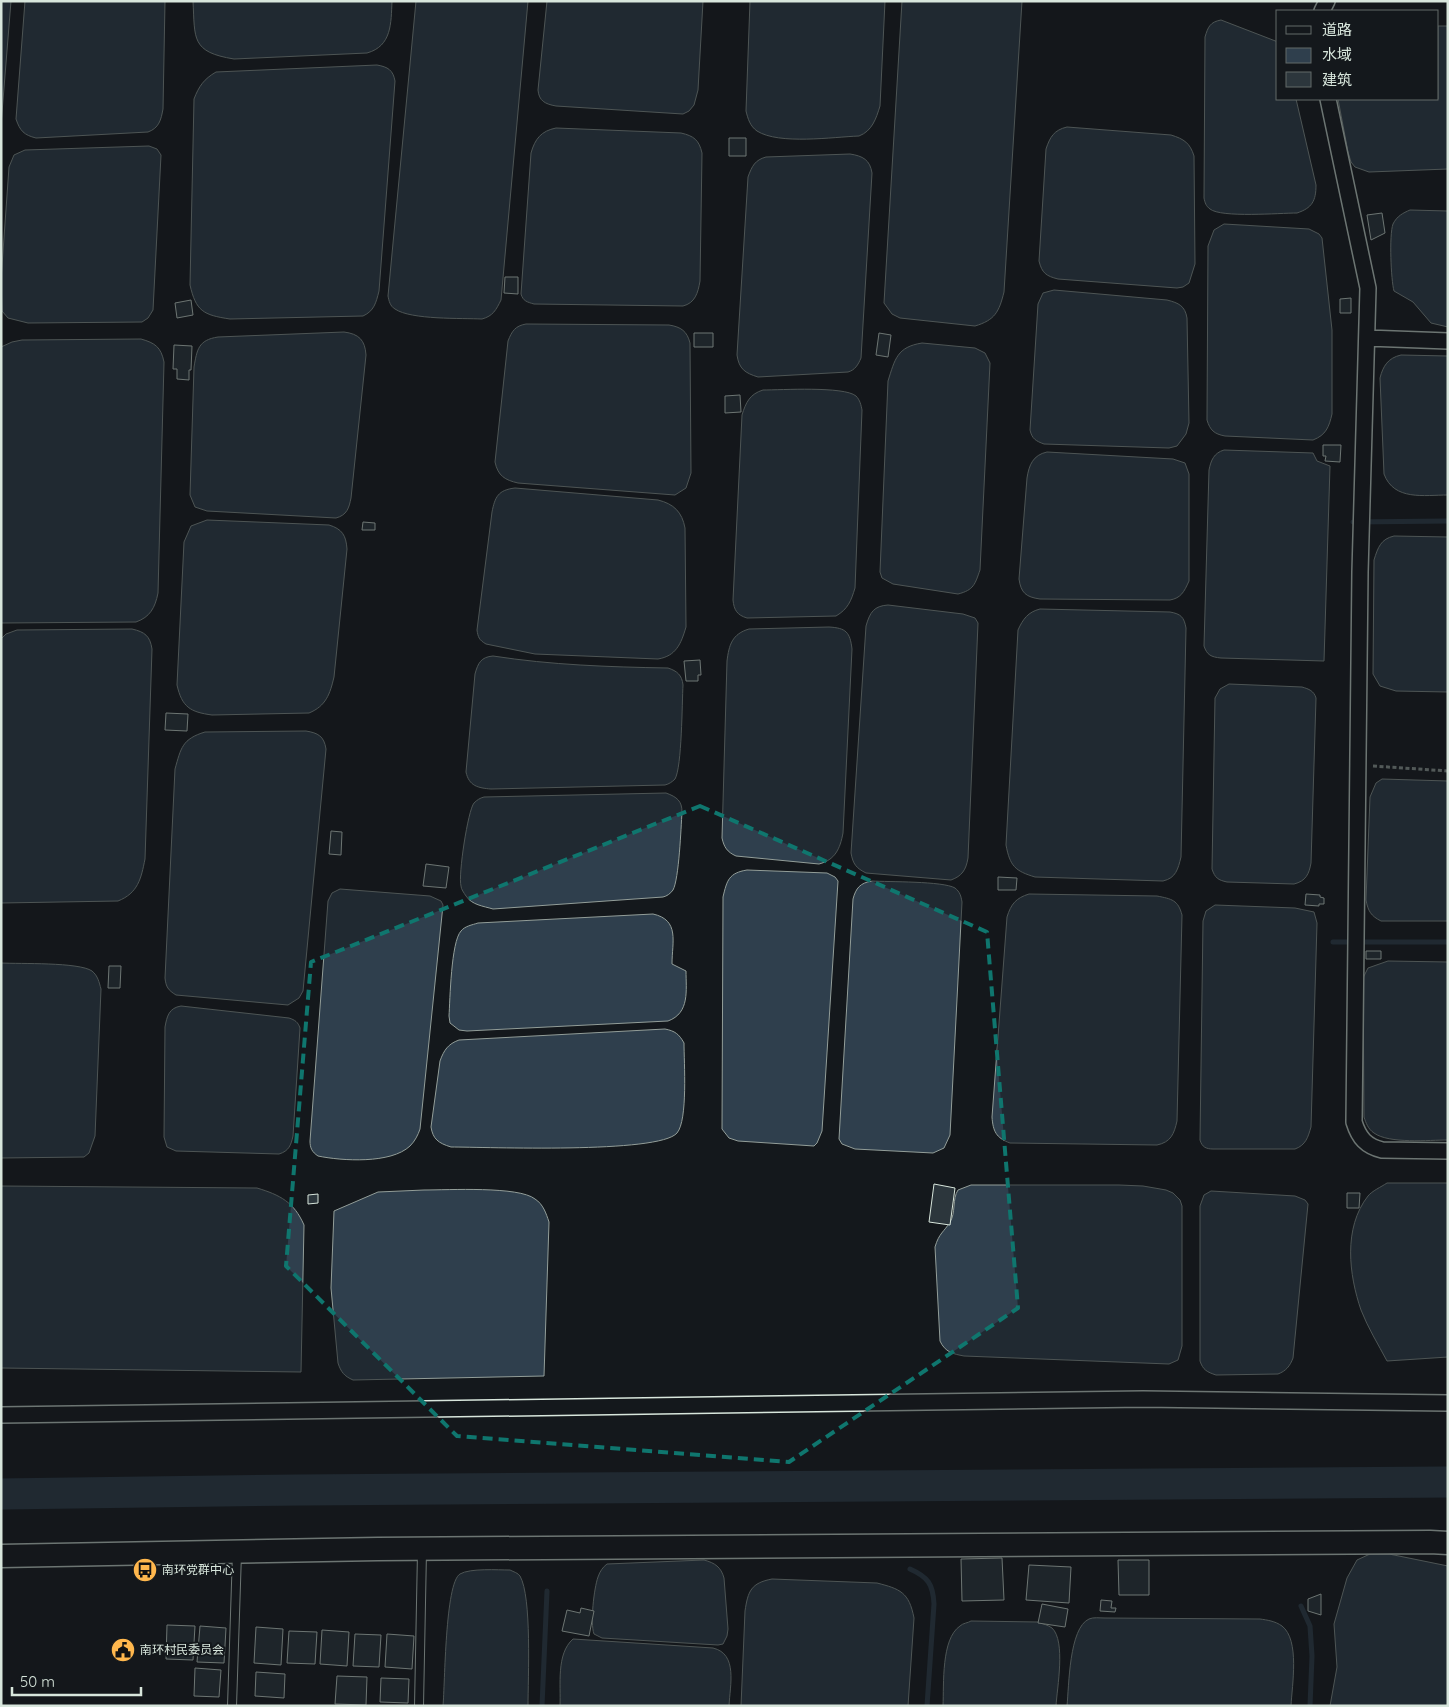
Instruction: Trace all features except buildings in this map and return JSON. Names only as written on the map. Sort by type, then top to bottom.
[{"type":"street","points":[[1328,100],[1368,288],[1361,534],[1354,1122],[1357,1132],[1363,1141],[1371,1147],[1382,1150],[1448,1151]]},
{"type":"street","points":[[1367,338],[1448,341]]},
{"type":"street","points":[[1,1415],[1143,1399],[1448,1402]]},
{"type":"street","points":[[1,1556],[422,1549],[1430,1542],[1448,1544]]},
{"type":"lane","points":[[418,1706],[422,1549]]},
{"type":"lane","points":[[232,1706],[237,1552]]},
{"type":"path","points":[[1358,764],[1400,769],[1448,771]]},
{"type":"highlighted area","points":[[700,806],[987,932],[1018,1308],[789,1462],[457,1436],[286,1266],[311,962]]},
{"type":"water","points":[[1,1],[11,1],[1,125]]},
{"type":"water","points":[[25,1],[165,1],[163,109],[157,126],[148,132],[36,138],[23,132],[16,119]]},
{"type":"water","points":[[193,1],[392,1],[390,25],[386,39],[375,50],[367,53],[234,59],[210,52],[198,42],[194,25]]},
{"type":"water","points":[[416,1],[528,1],[501,300],[494,312],[482,319],[437,318],[403,313],[391,305],[388,298]]},
{"type":"water","points":[[547,1],[703,1],[698,90],[694,105],[683,114],[556,106],[543,101],[538,90]]},
{"type":"water","points":[[750,1],[885,1],[880,106],[875,120],[867,131],[859,136],[792,139],[767,135],[753,127],[746,111]]},
{"type":"water","points":[[902,1],[1022,1],[1004,292],[998,310],[992,318],[975,326],[900,318],[892,314],[884,303]]},
{"type":"water","points":[[1221,20],[1276,41],[1276,100],[1296,100],[1316,185],[1314,200],[1310,206],[1302,211],[1297,213],[1238,214],[1216,212],[1205,203],[1205,37],[1207,30],[1214,22]]},
{"type":"water","points":[[1439,26],[1448,26],[1448,169],[1369,172],[1355,167],[1351,162],[1338,100],[1439,100]]},
{"type":"water","points":[[377,65],[389,70],[393,74],[395,81],[379,291],[376,303],[372,309],[363,316],[230,319],[213,316],[202,310],[195,301],[190,285],[194,99],[202,83],[216,72]]},
{"type":"water","points":[[1067,127],[1171,135],[1180,138],[1191,148],[1194,156],[1195,264],[1189,283],[1177,288],[1058,279],[1050,277],[1043,271],[1039,261],[1046,149],[1053,135]]},
{"type":"water","points":[[556,128],[681,133],[693,137],[697,142],[702,153],[700,281],[697,293],[690,303],[683,306],[534,304],[527,302],[523,298],[521,294],[531,153],[539,136],[546,131]]},
{"type":"water","points":[[149,146],[157,149],[161,155],[153,310],[148,318],[142,322],[28,323],[8,318],[2,311],[1,280],[9,167],[14,155],[25,150]]},
{"type":"water","points":[[850,154],[865,159],[870,165],[872,173],[860,361],[854,369],[848,372],[758,377],[750,374],[743,370],[737,355],[748,177],[751,170],[754,164],[766,157]]},
{"type":"water","points":[[1410,210],[1448,211],[1448,327],[1431,323],[1413,302],[1394,291],[1391,258],[1393,224],[1396,219]]},
{"type":"water","points":[[1224,224],[1309,229],[1319,234],[1322,238],[1332,330],[1332,414],[1326,430],[1321,436],[1313,440],[1225,436],[1215,433],[1208,423],[1208,246],[1214,230]]},
{"type":"water","points":[[1054,290],[1167,300],[1183,308],[1187,318],[1189,423],[1186,434],[1177,446],[1169,448],[1044,444],[1033,438],[1030,430],[1038,304],[1043,293]]},
{"type":"water","points":[[526,324],[669,325],[680,328],[687,335],[690,343],[691,473],[686,488],[675,495],[518,483],[506,479],[500,474],[495,462],[508,341],[514,330]]},
{"type":"water","points":[[344,332],[354,334],[363,342],[366,355],[351,498],[345,513],[336,518],[207,511],[195,507],[190,495],[194,367],[202,343],[211,338],[218,337]]},
{"type":"water","points":[[141,339],[157,346],[164,362],[158,593],[155,603],[148,615],[136,622],[1,623],[1,347],[22,340]]},
{"type":"water","points":[[922,343],[975,348],[985,353],[990,363],[980,570],[973,586],[967,591],[958,594],[893,584],[882,578],[880,572],[888,381],[898,355],[907,348]]},
{"type":"water","points":[[1401,355],[1448,356],[1448,495],[1411,495],[1402,493],[1389,483],[1384,474],[1380,378],[1387,363]]},
{"type":"water","points":[[812,389],[839,391],[856,396],[861,404],[855,588],[848,604],[836,616],[747,618],[738,614],[734,607],[742,415],[749,399],[763,390]]},
{"type":"water","points":[[1224,450],[1313,453],[1317,461],[1330,466],[1324,661],[1221,658],[1210,655],[1205,649],[1209,470],[1214,457]]},
{"type":"water","points":[[1042,453],[1173,459],[1185,463],[1189,474],[1189,581],[1180,596],[1170,600],[1040,599],[1025,594],[1019,579],[1027,478],[1032,461]]},
{"type":"water","points":[[515,488],[658,500],[673,506],[682,517],[685,528],[686,627],[680,644],[673,652],[658,659],[535,654],[486,644],[480,640],[477,630],[493,507],[498,495],[505,490]]},
{"type":"water","points":[[207,520],[329,525],[337,528],[344,536],[347,549],[334,677],[326,699],[315,710],[309,713],[212,715],[193,710],[181,699],[177,685],[184,542],[191,526]]},
{"type":"water","points":[[1394,536],[1448,537],[1448,692],[1396,691],[1380,686],[1373,674],[1374,560],[1381,544],[1386,539]]},
{"type":"water","points":[[888,605],[963,614],[975,618],[978,623],[968,858],[963,872],[951,880],[866,873],[854,863],[851,853],[866,626],[869,617],[876,608]]},
{"type":"water","points":[[1040,609],[1170,612],[1179,615],[1184,621],[1186,628],[1181,857],[1176,872],[1167,880],[1035,877],[1018,870],[1009,858],[1006,845],[1018,630],[1026,616]]},
{"type":"water","points":[[839,628],[846,632],[852,649],[843,833],[838,849],[833,857],[819,864],[736,856],[726,849],[722,838],[727,661],[730,645],[735,637],[749,629]]},
{"type":"water","points":[[132,629],[146,635],[152,649],[145,859],[138,884],[130,894],[118,901],[1,903],[1,639],[6,634],[17,630]]},
{"type":"water","points":[[493,656],[580,665],[668,668],[676,672],[682,679],[683,685],[679,762],[675,779],[665,785],[491,789],[482,788],[472,783],[467,777],[466,772],[475,674],[481,661]]},
{"type":"water","points":[[1229,684],[1302,687],[1311,691],[1316,698],[1311,863],[1306,876],[1298,883],[1227,882],[1214,875],[1212,869],[1215,698],[1220,689]]},
{"type":"water","points":[[306,731],[320,736],[324,741],[326,749],[303,991],[299,998],[288,1005],[176,995],[168,988],[165,978],[175,769],[181,750],[191,738],[205,732]]},
{"type":"water","points":[[1382,779],[1448,781],[1448,921],[1381,921],[1372,915],[1369,910],[1366,900],[1370,797],[1376,783]]},
{"type":"water","points":[[666,793],[678,800],[682,812],[677,875],[673,890],[666,896],[493,909],[471,901],[462,890],[460,880],[466,829],[474,803],[484,797]]},
{"type":"water","points":[[747,870],[827,873],[838,881],[822,1131],[814,1146],[738,1141],[729,1138],[722,1129],[723,897],[730,878],[736,873]]},
{"type":"water","points":[[872,881],[928,883],[949,886],[957,890],[962,902],[950,1135],[944,1148],[933,1153],[855,1149],[842,1144],[839,1139],[853,899],[859,887],[864,883]]},
{"type":"water","points":[[340,889],[430,896],[441,901],[443,905],[420,1129],[410,1146],[402,1152],[391,1156],[366,1160],[318,1156],[310,1146],[328,901],[332,893]]},
{"type":"water","points":[[1029,894],[1157,896],[1170,899],[1179,906],[1182,915],[1177,1121],[1173,1134],[1166,1142],[1157,1145],[1010,1143],[1001,1139],[996,1133],[992,1117],[1007,917],[1010,908],[1015,902]]},
{"type":"water","points":[[1215,905],[1295,908],[1314,912],[1317,923],[1311,1127],[1304,1143],[1295,1149],[1211,1149],[1203,1146],[1200,1140],[1203,921],[1206,911]]},
{"type":"water","points":[[653,914],[662,917],[671,927],[673,933],[672,964],[686,971],[686,993],[683,1007],[675,1017],[668,1021],[467,1031],[459,1030],[450,1023],[455,947],[461,931],[467,927],[478,923]]},
{"type":"water","points":[[1388,961],[1448,962],[1448,1140],[1410,1141],[1389,1139],[1374,1133],[1366,1124],[1364,1117],[1363,978],[1368,968]]},
{"type":"water","points":[[1,963],[75,966],[92,971],[98,979],[101,989],[95,1136],[89,1153],[84,1157],[1,1158]]},
{"type":"water","points":[[181,1006],[289,1018],[295,1020],[298,1024],[300,1028],[293,1136],[290,1145],[285,1151],[279,1154],[176,1151],[167,1147],[164,1137],[165,1027],[169,1013]]},
{"type":"water","points":[[665,1029],[676,1033],[684,1043],[685,1090],[683,1116],[680,1126],[677,1133],[664,1140],[607,1147],[451,1147],[439,1142],[433,1135],[431,1127],[440,1061],[452,1043],[459,1040]]},
{"type":"water","points":[[1387,1183],[1448,1183],[1448,1357],[1387,1361],[1361,1310],[1351,1267],[1352,1237],[1355,1222],[1368,1196]]},
{"type":"water","points":[[971,1185],[1119,1185],[1143,1186],[1173,1193],[1180,1200],[1182,1206],[1182,1346],[1178,1360],[1169,1364],[964,1356],[947,1350],[940,1341],[935,1247],[952,1218],[958,1190]]},
{"type":"water","points":[[1,1186],[257,1188],[285,1200],[296,1210],[304,1225],[301,1372],[1,1368]]},
{"type":"water","points":[[499,1190],[514,1192],[535,1199],[542,1206],[549,1222],[544,1376],[353,1380],[342,1371],[338,1363],[331,1288],[334,1211],[378,1192]]},
{"type":"water","points":[[1211,1191],[1295,1196],[1305,1200],[1308,1204],[1293,1358],[1287,1368],[1278,1374],[1216,1375],[1202,1367],[1200,1361],[1200,1206],[1204,1195]]},
{"type":"water","points":[[1370,1554],[1389,1554],[1448,1566],[1448,1706],[1330,1706],[1337,1667],[1334,1624],[1347,1578],[1357,1560]]},
{"type":"water","points":[[704,1560],[717,1566],[724,1578],[728,1629],[723,1644],[602,1638],[594,1634],[592,1614],[595,1589],[600,1573],[607,1564]]},
{"type":"water","points":[[510,1570],[520,1576],[524,1586],[526,1601],[528,1619],[528,1706],[443,1706],[449,1614],[455,1581],[460,1574],[470,1571]]},
{"type":"water","points":[[772,1579],[877,1583],[892,1587],[902,1593],[909,1602],[914,1618],[908,1706],[741,1706],[745,1611],[749,1593],[759,1583]]},
{"type":"water","points":[[1089,1619],[1260,1619],[1282,1626],[1288,1633],[1291,1641],[1294,1663],[1291,1706],[1067,1706],[1074,1645],[1082,1625]]},
{"type":"water","points":[[971,1621],[1038,1622],[1052,1628],[1059,1643],[1060,1654],[1056,1706],[943,1706],[945,1663],[949,1641],[960,1626]]},
{"type":"water","points":[[573,1639],[713,1648],[721,1651],[729,1663],[731,1671],[729,1706],[560,1706],[560,1670],[564,1653]]},
{"type":"waterway","points":[[1353,522],[1448,521]]},
{"type":"waterway","points":[[1333,942],[1448,942]]},
{"type":"waterway","points":[[1,1494],[300,1490],[1448,1482]]},
{"type":"waterway","points":[[910,1569],[925,1578],[931,1586],[934,1604],[927,1706]]},
{"type":"waterway","points":[[542,1706],[547,1591]]},
{"type":"waterway","points":[[1301,1606],[1310,1626],[1312,1656],[1310,1706]]},
{"type":"place","name":"南环党群中心","points":[[145,1570]]},
{"type":"place","name":"南环村民委员会","points":[[123,1650]]}]
